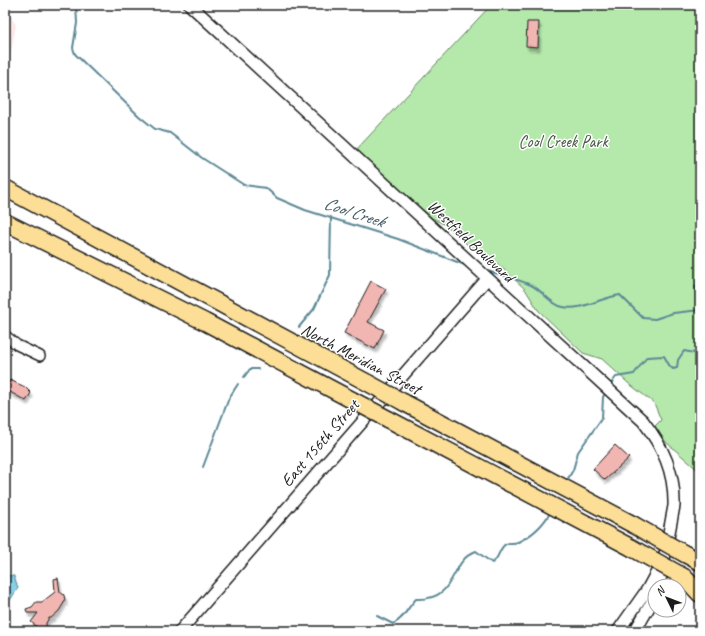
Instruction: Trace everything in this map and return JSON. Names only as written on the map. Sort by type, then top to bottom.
[{"type":"highway","points":[[5,184],[68,221]]},
{"type":"highway","name":"North Meridian Street","points":[[5,188],[545,478],[693,555],[700,562]]},
{"type":"highway","points":[[5,222],[205,322],[632,548],[700,587]]},
{"type":"highway","points":[[5,231],[108,274]]},
{"type":"highway","points":[[684,577],[700,594]]},
{"type":"street","name":"Westfield Boulevard","points":[[190,5],[643,422],[656,438],[666,456],[671,472],[674,495],[670,530],[661,578]]},
{"type":"street","name":"East 156th Street","points":[[180,631],[484,276]]},
{"type":"street","points":[[5,335],[17,345],[40,356]]},
{"type":"street","name":"Westfield Boulevard","points":[[618,631],[647,590],[658,569],[670,530]]},
{"type":"street","points":[[635,631],[647,611]]},
{"type":"shaded area","points":[[5,7],[16,25],[5,84]]},
{"type":"green space","name":"Cool Creek Park","points":[[491,5],[700,5],[700,472],[666,442],[655,426],[661,420],[654,403],[628,383],[602,359],[583,353],[538,310],[525,289],[488,255],[471,248],[447,226],[432,218],[356,150]]},
{"type":"water","points":[[5,575],[14,576],[18,588],[5,608]]},
{"type":"building","points":[[527,22],[539,22],[538,47],[526,46]]},
{"type":"building","points":[[371,281],[386,289],[368,322],[384,330],[375,349],[344,333]]},
{"type":"building","points":[[10,380],[25,387],[31,393],[26,401],[5,389]]},
{"type":"building","points":[[615,445],[629,458],[605,480],[593,469]]},
{"type":"building","points":[[58,578],[60,592],[64,595],[65,601],[59,611],[49,618],[46,623],[46,631],[37,631],[37,627],[31,622],[38,613],[27,613],[26,609],[32,607],[36,602],[42,602],[55,592],[54,579]]},
{"type":"waterway","name":"Cool Creek","points":[[76,5],[77,23],[73,48],[75,54],[139,116],[155,129],[170,133],[202,158],[244,185],[266,188],[277,198],[305,210],[398,239],[465,265]]},
{"type":"waterway","points":[[299,327],[314,309],[330,275],[331,217]]},
{"type":"waterway","name":"Cool Creek","points":[[487,271],[531,285],[554,303],[563,307],[577,307],[620,295],[643,318],[655,319],[673,313],[700,310]]},
{"type":"waterway","name":"Cool Creek","points":[[700,281],[695,287],[697,293],[700,294]]},
{"type":"waterway","points":[[610,385],[616,377],[634,374],[647,357],[664,356],[673,369],[677,368],[678,360],[684,351],[700,354]]},
{"type":"waterway","points":[[244,377],[250,369],[258,369]]},
{"type":"waterway","points":[[203,467],[229,398],[238,384]]},
{"type":"waterway","points":[[566,482],[573,470],[578,452],[602,418],[603,397],[606,392]]},
{"type":"waterway","points":[[377,616],[393,624],[397,622],[416,599],[429,598],[439,594],[446,588],[467,556],[476,551],[492,563],[495,561],[504,545],[507,543],[518,542],[533,533],[541,526],[551,511]]}]
